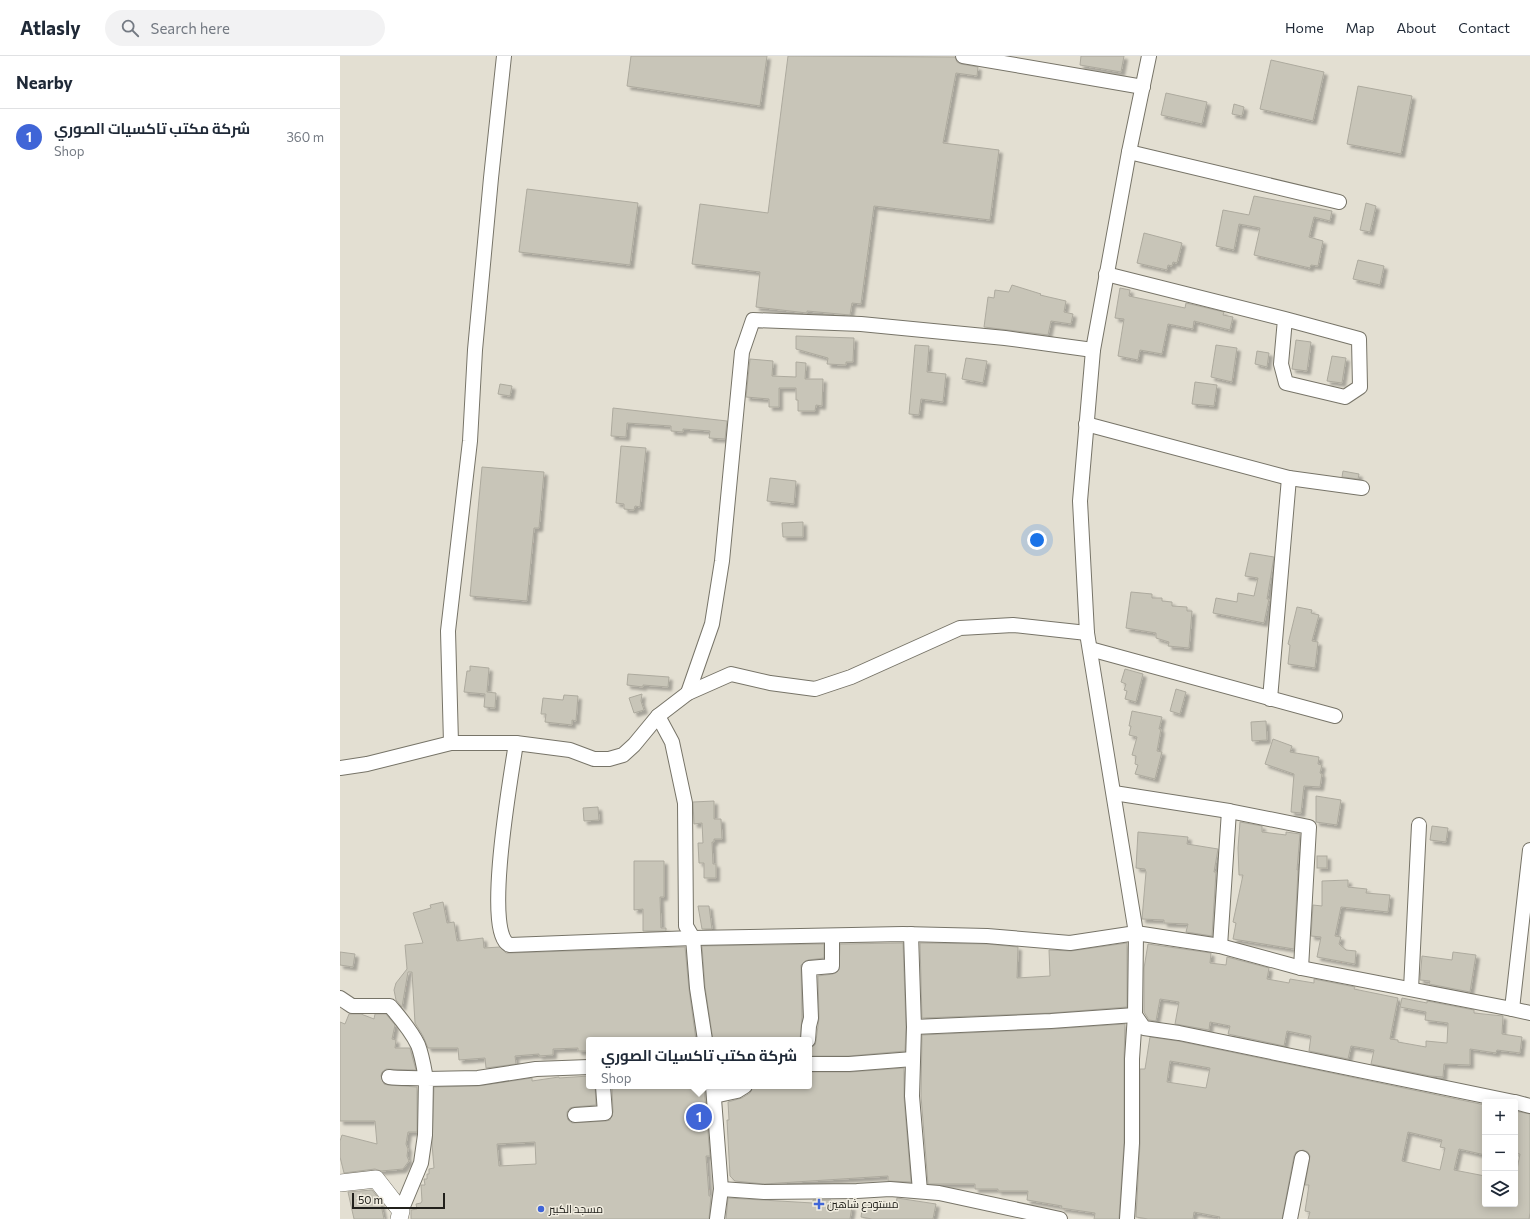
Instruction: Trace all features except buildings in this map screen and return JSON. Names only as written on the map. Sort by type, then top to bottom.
[{"type":"street","points":[[451,743],[448,631],[469,448],[475,350],[490,182],[504,56]]},
{"type":"street","points":[[963,56],[1143,87]]},
{"type":"street","points":[[1127,1219],[1132,1143],[1132,1059],[1136,933],[1087,633],[1080,501],[1093,350],[1129,152],[1149,56]]},
{"type":"street","points":[[1129,152],[1339,202]]},
{"type":"street","points":[[1106,274],[1285,319],[1359,339],[1360,387],[1345,397],[1286,383],[1281,364],[1285,319]]},
{"type":"street","points":[[688,693],[712,624],[722,561],[742,352],[753,320],[861,324],[1005,338],[1093,350]]},
{"type":"street","points":[[1086,424],[1289,478],[1362,488]]},
{"type":"street","points":[[1270,699],[1289,478]]},
{"type":"street","points":[[340,768],[367,764],[451,743],[516,743],[570,750],[594,759],[609,759],[623,755],[634,745],[658,716],[688,693],[731,674],[816,689],[851,677],[960,628],[1013,625],[1087,633]]},
{"type":"street","points":[[1090,649],[1335,716]]},
{"type":"street","points":[[658,716],[672,742],[685,803],[686,926],[692,938],[697,988],[705,1037]]},
{"type":"street","points":[[516,743],[503,832],[498,890],[499,923],[502,938],[505,943],[510,945],[692,938],[911,934],[987,936],[1070,943],[1136,933],[1220,946],[1301,968],[1530,1013]]},
{"type":"street","points":[[1114,793],[1229,811],[1309,827],[1301,968]]},
{"type":"street","points":[[1220,946],[1229,811]]},
{"type":"street","points":[[1411,989],[1419,825]]},
{"type":"street","points":[[1512,1009],[1530,850]]},
{"type":"street","points":[[911,934],[914,1026],[913,1117],[920,1191]]},
{"type":"street","points":[[808,1037],[811,1018],[809,968],[832,966],[832,936]]},
{"type":"street","points":[[340,998],[352,1006],[390,1006],[403,1021],[418,1046],[426,1079],[425,1135],[421,1163],[400,1215]]},
{"type":"street","points":[[914,1026],[1051,1021],[1134,1015]]},
{"type":"street","points":[[1134,1015],[1144,1028],[1179,1033],[1500,1099]]},
{"type":"street","points":[[812,1064],[849,1064],[913,1059]]},
{"type":"street","points":[[389,1077],[403,1079],[478,1078],[536,1069],[586,1067]]},
{"type":"street","points":[[575,1116],[605,1113],[603,1089]]},
{"type":"street","points":[[718,1219],[721,1189],[714,1091],[737,1091],[740,1089]]},
{"type":"street","points":[[1518,1103],[1530,1106]]},
{"type":"street","points":[[1290,1219],[1302,1158]]},
{"type":"street","points":[[340,1183],[376,1179],[400,1215]]},
{"type":"street","points":[[721,1189],[764,1192],[857,1191],[890,1189],[920,1191],[939,1193],[1060,1219]]},
{"type":"place","name":"شركة مكتب تاكسيات الصوري","points":[[699,1117]]},
{"type":"place","name":"مستودع شاهين","points":[[819,1204]]},
{"type":"place","name":"مسجد الكبير","points":[[541,1209]]}]
